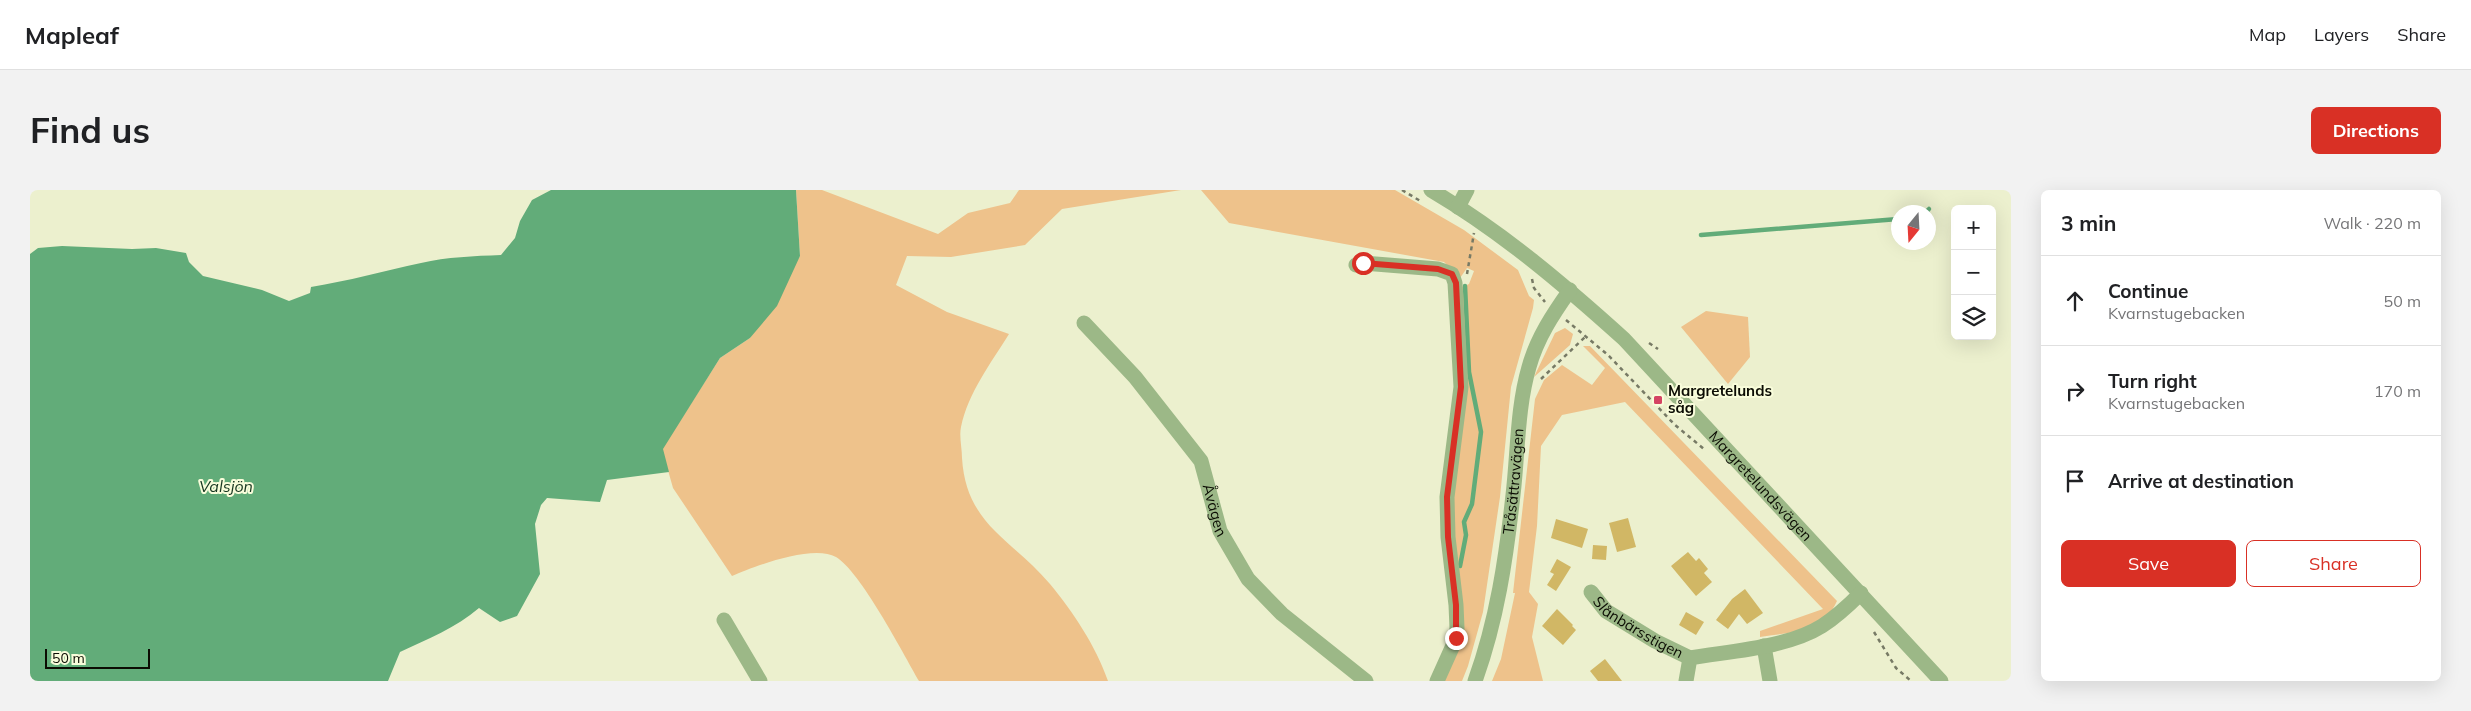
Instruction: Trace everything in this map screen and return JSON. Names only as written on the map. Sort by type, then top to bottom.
[{"type":"street","points":[[1458,207],[1467,190]]},
{"type":"street","name":"Margretelundsvägen","points":[[1428,197],[1458,207],[1507,239],[1570,290],[1624,339],[1941,681]]},
{"type":"street","points":[[1356,265],[1363,263],[1438,269],[1452,274],[1456,283],[1461,387],[1447,497],[1448,537],[1457,628],[1454,641],[1437,681]]},
{"type":"street","name":"Tråsättravägen","points":[[1475,681],[1491,630],[1506,560],[1519,428],[1528,367],[1539,338],[1554,311],[1570,290]]},
{"type":"street","name":"Åvägen","points":[[1084,324],[1135,377],[1201,461],[1220,530],[1248,579],[1282,614],[1366,681]]},
{"type":"street","name":"Slånbärsstigen","points":[[1591,592],[1606,611],[1655,641],[1690,658],[1764,646],[1822,626],[1861,594]]},
{"type":"street","points":[[724,620],[760,681]]},
{"type":"street","points":[[1764,646],[1770,681]]},
{"type":"street","name":"Slånbärsstigen","points":[[1686,681],[1690,658]]},
{"type":"path","points":[[1402,190],[1428,197]]},
{"type":"path","points":[[1456,283],[1463,282],[1467,274],[1474,230],[1482,235]]},
{"type":"path","points":[[1528,274],[1538,295],[1554,311],[1608,355],[1675,425],[1696,440],[1709,454]]},
{"type":"path","points":[[1868,625],[1880,639],[1896,668],[1911,681]]},
{"type":"shaded area","points":[[796,190],[822,190],[938,234],[968,213],[1010,203],[1019,190],[1181,190],[1062,209],[1025,245],[951,257],[907,256],[896,285],[947,312],[1009,334],[981,379],[964,414],[960,434],[965,481],[972,500],[993,529],[1035,568],[1067,606],[1090,642],[1108,681],[919,681],[869,595],[846,565],[836,557],[813,553],[799,555],[769,562],[732,576],[673,488],[662,449],[720,358],[750,338],[800,256]]},
{"type":"shaded area","points":[[1201,190],[1395,190],[1464,230],[1518,270],[1529,296],[1534,300],[1511,387],[1500,497],[1483,612],[1462,681],[1443,681],[1459,643],[1452,549],[1460,288],[1469,284],[1474,271],[1467,268],[1460,278],[1444,262],[1229,223]]},
{"type":"shaded area","points":[[1706,311],[1748,317],[1750,357],[1728,384],[1681,327]]},
{"type":"shaded area","points":[[1565,328],[1573,334],[1570,345],[1534,377],[1555,333]]},
{"type":"shaded area","points":[[1583,346],[1590,346],[1837,601],[1831,612],[1815,625],[1805,629],[1760,637],[1760,631],[1823,609],[1625,402],[1562,415],[1541,446],[1537,526],[1529,592],[1538,604],[1532,637],[1543,681],[1492,681],[1501,659],[1515,593],[1513,593],[1535,399],[1544,380],[1562,365],[1592,385],[1605,368]]},
{"type":"water","name":"Valsjön","points":[[551,190],[796,190],[800,256],[777,306],[750,338],[720,358],[663,449],[669,472],[607,480],[600,502],[547,498],[541,505],[535,524],[540,574],[517,616],[500,622],[479,608],[451,627],[400,652],[388,681],[30,681],[30,254],[38,248],[62,246],[132,249],[156,248],[186,253],[189,262],[203,276],[262,290],[289,301],[310,293],[311,287],[421,263],[471,256],[501,255],[515,238],[520,221],[532,200]]},
{"type":"building","points":[[1628,518],[1636,547],[1617,552],[1609,523]]},
{"type":"building","points":[[1556,519],[1588,529],[1582,548],[1551,538]]},
{"type":"building","points":[[1593,545],[1607,546],[1606,560],[1592,559]]},
{"type":"building","points":[[1688,552],[1696,561],[1699,558],[1708,569],[1704,573],[1712,582],[1696,596],[1671,566]]},
{"type":"building","points":[[1557,559],[1571,567],[1556,591],[1547,585],[1554,574],[1550,572]]},
{"type":"building","points":[[1745,589],[1763,613],[1747,624],[1739,614],[1728,629],[1716,620],[1732,599]]},
{"type":"building","points":[[1557,609],[1576,630],[1563,645],[1542,626]]},
{"type":"building","points":[[1686,612],[1704,622],[1696,635],[1679,625]]},
{"type":"building","points":[[1605,659],[1622,681],[1598,681],[1590,671]]},
{"type":"waterway","points":[[1701,235],[1891,220]]},
{"type":"waterway","points":[[1460,566],[1466,535],[1464,522],[1472,504],[1481,432],[1469,372],[1465,286]]},
{"type":"place","name":"Margretelunds såg","points":[[1658,400]]},
{"type":"route","points":[[1363,263],[1438,269],[1452,274],[1456,283],[1461,354],[1461,387],[1459,416],[1449,468],[1447,497],[1448,537],[1456,605],[1456,638]]}]
